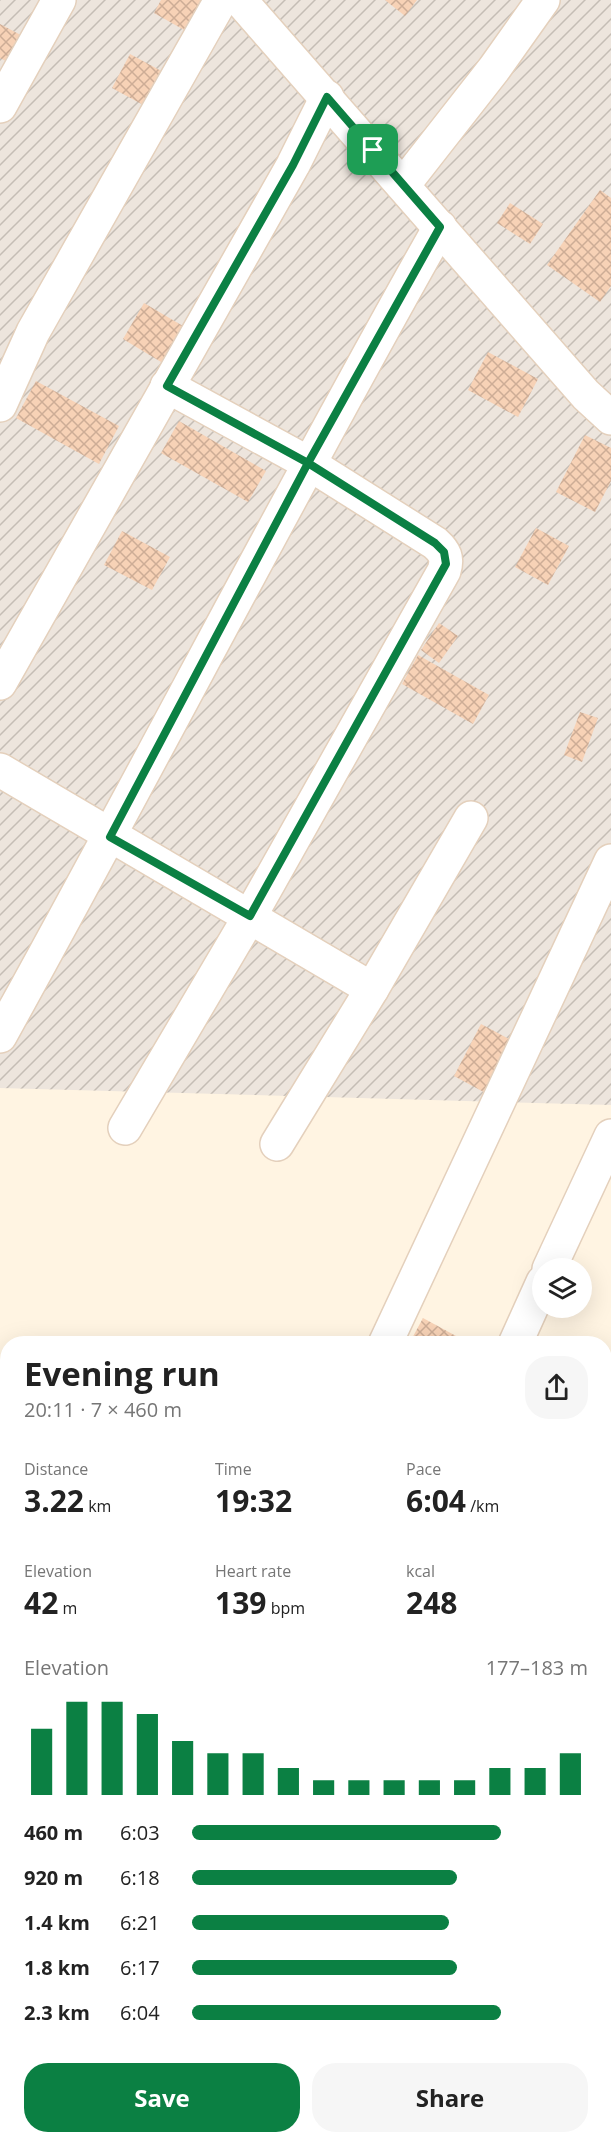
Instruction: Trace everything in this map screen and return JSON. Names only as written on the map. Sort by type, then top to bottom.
[{"type":"street","points":[[0,106],[58,0]]},
{"type":"street","points":[[0,405],[33,332],[221,0]]},
{"type":"street","points":[[240,0],[404,184],[586,395],[611,418]]},
{"type":"street","points":[[404,184],[494,69],[543,0]]},
{"type":"street","points":[[0,683],[293,165],[327,97]]},
{"type":"street","points":[[0,1036],[110,837],[308,463],[440,227]]},
{"type":"street","points":[[125,1128],[250,916],[444,571],[447,560],[444,552],[435,543],[308,463],[167,386]]},
{"type":"street","points":[[0,770],[110,837],[250,916],[372,989]]},
{"type":"street","points":[[277,1144],[372,989],[471,818]]},
{"type":"street","points":[[389,1336],[611,861]]},
{"type":"street","points":[[554,1258],[611,1136]]},
{"type":"street","points":[[518,1336],[532,1306]]},
{"type":"shaded area","points":[[0,0],[611,0],[611,1105],[0,1088]]},
{"type":"building","points":[[161,0],[209,0],[209,44],[154,13]]},
{"type":"building","points":[[385,0],[417,0],[405,16]]},
{"type":"building","points":[[0,24],[30,40],[17,67],[0,58]]},
{"type":"building","points":[[130,54],[187,85],[169,119],[112,88]]},
{"type":"building","points":[[600,190],[611,198],[611,286],[600,302],[547,265]]},
{"type":"building","points":[[510,203],[543,224],[530,244],[497,223]]},
{"type":"building","points":[[144,303],[188,329],[166,365],[123,339]]},
{"type":"building","points":[[488,352],[538,379],[518,417],[468,390]]},
{"type":"building","points":[[36,381],[119,426],[99,464],[16,418]]},
{"type":"building","points":[[179,421],[266,471],[248,502],[161,453]]},
{"type":"building","points":[[585,435],[611,448],[611,481],[595,512],[556,492]]},
{"type":"building","points":[[536,528],[569,546],[548,585],[515,567]]},
{"type":"building","points":[[122,531],[170,557],[152,590],[104,565]]},
{"type":"building","points":[[439,623],[458,636],[439,663],[421,650]]},
{"type":"building","points":[[418,655],[489,695],[473,724],[402,684]]},
{"type":"building","points":[[580,712],[598,718],[582,762],[564,755]]},
{"type":"building","points":[[481,1024],[520,1045],[493,1097],[454,1076]]},
{"type":"building","points":[[423,1318],[456,1336],[413,1336]]},
{"type":"route","points":[[373,150],[327,97],[293,165],[167,386],[308,463],[110,837],[250,916],[444,571],[447,560],[444,552],[435,543],[308,463],[440,227],[373,150]]}]
